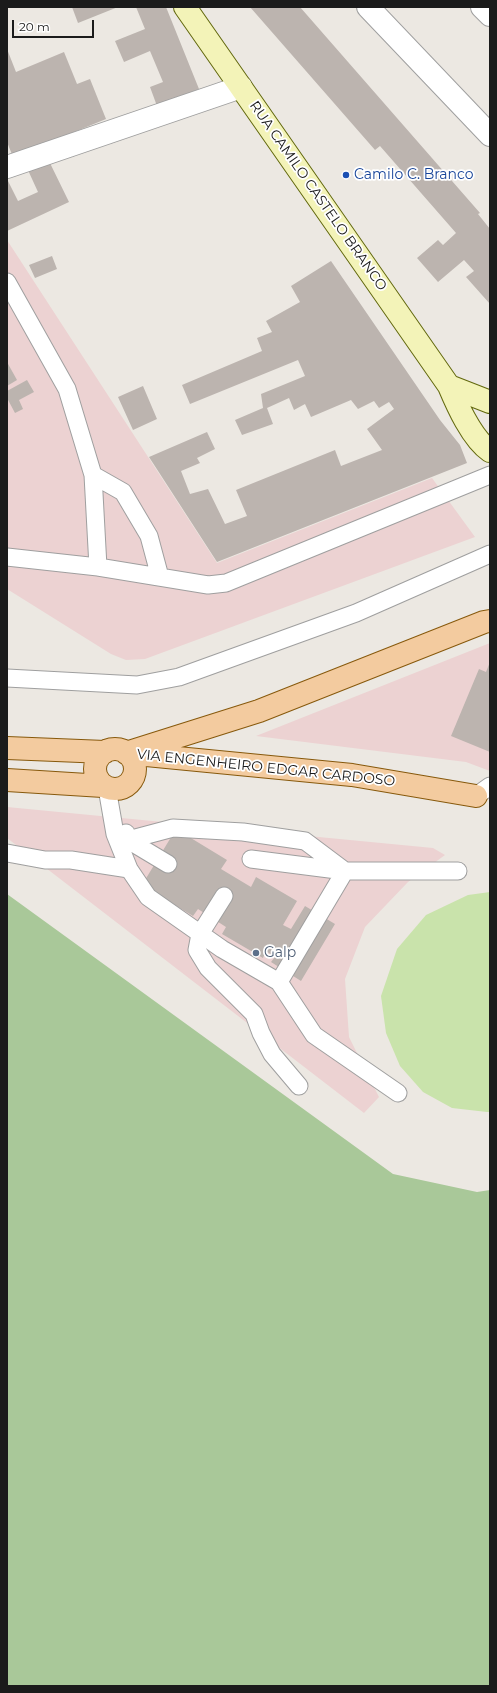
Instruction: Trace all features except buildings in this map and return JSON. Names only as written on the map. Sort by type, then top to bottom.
[{"type":"main road","points":[[126,753],[266,708],[488,620]]},
{"type":"main road","points":[[7,748],[105,752],[113,749],[126,753],[132,758],[135,771],[134,778],[124,788],[10,780]]},
{"type":"main road","points":[[105,752],[97,761],[95,774],[98,781],[109,788]]},
{"type":"main road","name":"VIA ENGENHEIRO EDGAR CARDOSO","points":[[126,753],[352,775],[483,791]]},
{"type":"street","points":[[368,7],[490,135]]},
{"type":"street","points":[[482,7],[490,15]]},
{"type":"street","name":"RUA CAMILO CASTELO BRANCO","points":[[190,9],[241,87],[449,386],[461,414],[478,438],[490,450]]},
{"type":"street","points":[[7,167],[241,87]]},
{"type":"street","points":[[449,386],[490,402]]},
{"type":"lane","points":[[7,282],[67,389],[92,475],[98,567]]},
{"type":"lane","points":[[92,475],[123,492],[149,536],[160,577]]},
{"type":"lane","points":[[7,557],[98,567],[208,585],[226,583],[490,475]]},
{"type":"lane","points":[[7,678],[137,684],[179,677],[356,613],[490,554]]},
{"type":"lane","points":[[109,788],[128,840],[168,864]]},
{"type":"lane","points":[[109,788],[115,834],[129,869],[148,897],[222,949],[279,982],[314,1035],[398,1093]]},
{"type":"lane","points":[[128,840],[173,828],[243,832],[305,841],[345,871]]},
{"type":"lane","points":[[7,853],[45,860],[71,860],[129,869]]},
{"type":"lane","points":[[251,859],[345,871],[458,871]]},
{"type":"lane","points":[[279,982],[345,871]]},
{"type":"lane","points":[[224,896],[200,934],[196,950],[208,968],[254,1014],[261,1033],[272,1054],[299,1086]]},
{"type":"shaded area","points":[[7,240],[217,563],[432,478],[475,537],[145,659],[126,660],[111,654],[7,589]]},
{"type":"shaded area","points":[[490,643],[490,771],[466,762],[256,736]]},
{"type":"shaded area","name":"Galp","points":[[7,807],[433,848],[445,855],[408,882],[365,927],[345,979],[349,1037],[379,1097],[364,1113],[7,838]]},
{"type":"green space","points":[[490,892],[490,1112],[487,1112],[452,1108],[423,1092],[400,1066],[386,1033],[381,996],[397,949],[426,915],[468,895]]},
{"type":"green space","points":[[7,894],[393,1174],[477,1192],[490,1190],[490,1686],[7,1686]]},
{"type":"place","name":"Camilo C. Branco","points":[[346,175]]},
{"type":"place","name":"Galp","points":[[256,953]]}]
